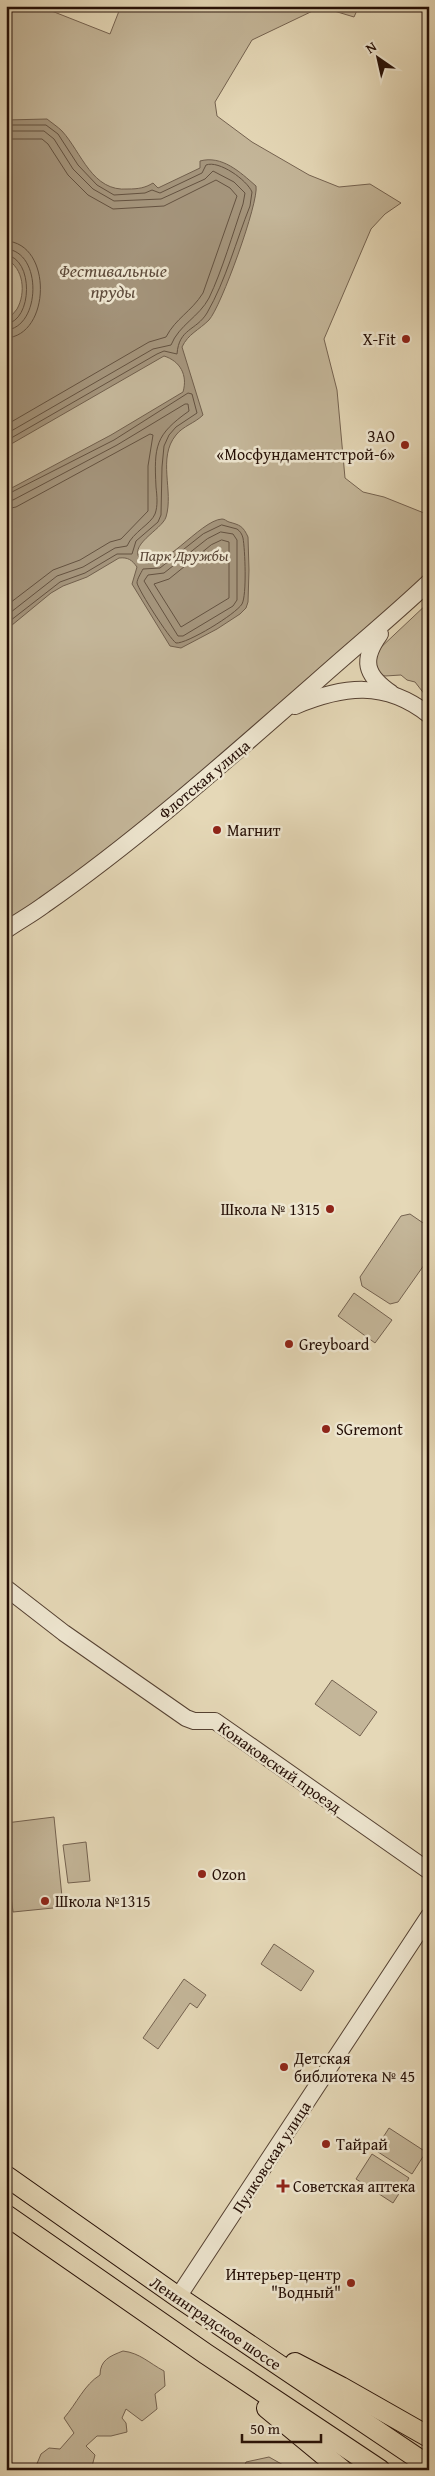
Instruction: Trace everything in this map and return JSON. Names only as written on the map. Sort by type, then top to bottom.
[{"type":"main road","name":"Ленинградское шоссе","points":[[6,2176],[223,2328],[429,2466]]},
{"type":"main road","name":"Ленинградское шоссе","points":[[6,2215],[206,2354],[380,2470]]},
{"type":"main road","points":[[223,2328],[341,2387],[429,2437]]},
{"type":"main road","points":[[206,2354],[342,2470]]},
{"type":"street","name":"Флотская улица","points":[[6,930],[45,905],[158,817],[286,710],[315,682],[392,617],[429,582]]},
{"type":"street","name":"Флотская улица","points":[[392,617],[372,644],[367,656],[368,667],[372,676],[379,685],[393,695]]},
{"type":"street","points":[[286,710],[324,694],[343,689],[365,689],[393,695],[426,712]]},
{"type":"street","name":"Конаковский проезд","points":[[6,1588],[64,1633],[186,1718],[194,1721],[215,1721],[429,1871]]},
{"type":"street","name":"Пулковская улица","points":[[178,2297],[429,1916]]},
{"type":"green space","name":"Парк Дружбы","points":[[6,6],[39,6],[110,34],[121,6],[359,6],[354,17],[321,7],[252,40],[215,102],[217,116],[252,142],[309,175],[339,187],[370,184],[401,203],[385,214],[371,229],[324,339],[337,390],[345,478],[363,492],[384,497],[429,515],[429,575],[224,755],[77,873],[6,923]]},
{"type":"green space","points":[[429,602],[429,700],[415,682],[407,680],[401,675],[385,676],[378,673],[375,666],[377,651]]},
{"type":"green space","points":[[410,1214],[429,1227],[429,1258],[398,1302],[390,1304],[362,1286],[360,1277],[401,1216]]},
{"type":"green space","points":[[354,1293],[392,1320],[375,1343],[338,1316]]},
{"type":"green space","points":[[332,1680],[377,1712],[360,1736],[315,1704]]},
{"type":"green space","points":[[54,1817],[63,1907],[13,1912],[6,1853],[6,1823]]},
{"type":"green space","points":[[86,1842],[90,1881],[68,1883],[63,1845]]},
{"type":"green space","points":[[274,1944],[314,1971],[301,1991],[261,1964]]},
{"type":"green space","points":[[184,1979],[206,1995],[197,2008],[190,2003],[158,2049],[143,2038]]},
{"type":"green space","points":[[389,2128],[426,2152],[412,2174],[375,2150]]},
{"type":"green space","points":[[372,2154],[409,2178],[393,2203],[356,2179]]},
{"type":"green space","points":[[123,2351],[139,2356],[164,2371],[165,2386],[155,2394],[157,2409],[142,2421],[126,2409],[122,2418],[126,2423],[127,2432],[111,2436],[97,2436],[86,2446],[95,2455],[91,2470],[37,2470],[36,2466],[41,2454],[49,2448],[60,2449],[74,2433],[64,2418],[85,2389],[100,2375],[104,2362]]},
{"type":"green space","points":[[269,2457],[285,2466],[284,2470],[243,2470],[246,2462]]},
{"type":"water","name":"Фестивальные пруды","points":[[47,119],[62,131],[97,178],[105,184],[116,188],[138,188],[153,183],[158,188],[200,168],[200,161],[208,160],[216,160],[230,166],[256,186],[252,212],[246,232],[222,296],[209,320],[191,335],[182,347],[203,415],[179,432],[170,444],[167,464],[168,507],[166,517],[146,538],[138,550],[138,555],[142,561],[150,564],[169,555],[213,522],[223,519],[239,525],[248,537],[248,602],[246,608],[240,614],[217,629],[181,648],[170,646],[132,584],[137,567],[125,558],[119,558],[87,577],[63,586],[51,593],[6,630],[6,491],[111,435],[183,392],[184,386],[183,374],[178,365],[170,358],[164,356],[6,447],[6,321],[20,303],[22,281],[17,268],[6,259],[6,120]]},
{"type":"place","name":"X-Fit","points":[[406,339]]},
{"type":"place","name":"ЗАО «Мосфундаментстрой-6»","points":[[405,445]]},
{"type":"place","name":"Магнит","points":[[217,830]]},
{"type":"place","name":"Школа № 1315","points":[[330,1209]]},
{"type":"place","name":"Greyboard","points":[[289,1344]]},
{"type":"place","name":"SGremont","points":[[326,1429]]},
{"type":"place","name":"Ozon","points":[[202,1874]]},
{"type":"place","name":"Школа №1315","points":[[45,1901]]},
{"type":"place","name":"Детская библиотека № 45","points":[[284,2067]]},
{"type":"place","name":"Тайрай","points":[[326,2144]]},
{"type":"place","name":"Советская аптека","points":[[283,2186]]},
{"type":"place","name":"Интерьер-центр \"Водный\"","points":[[351,2283]]}]
